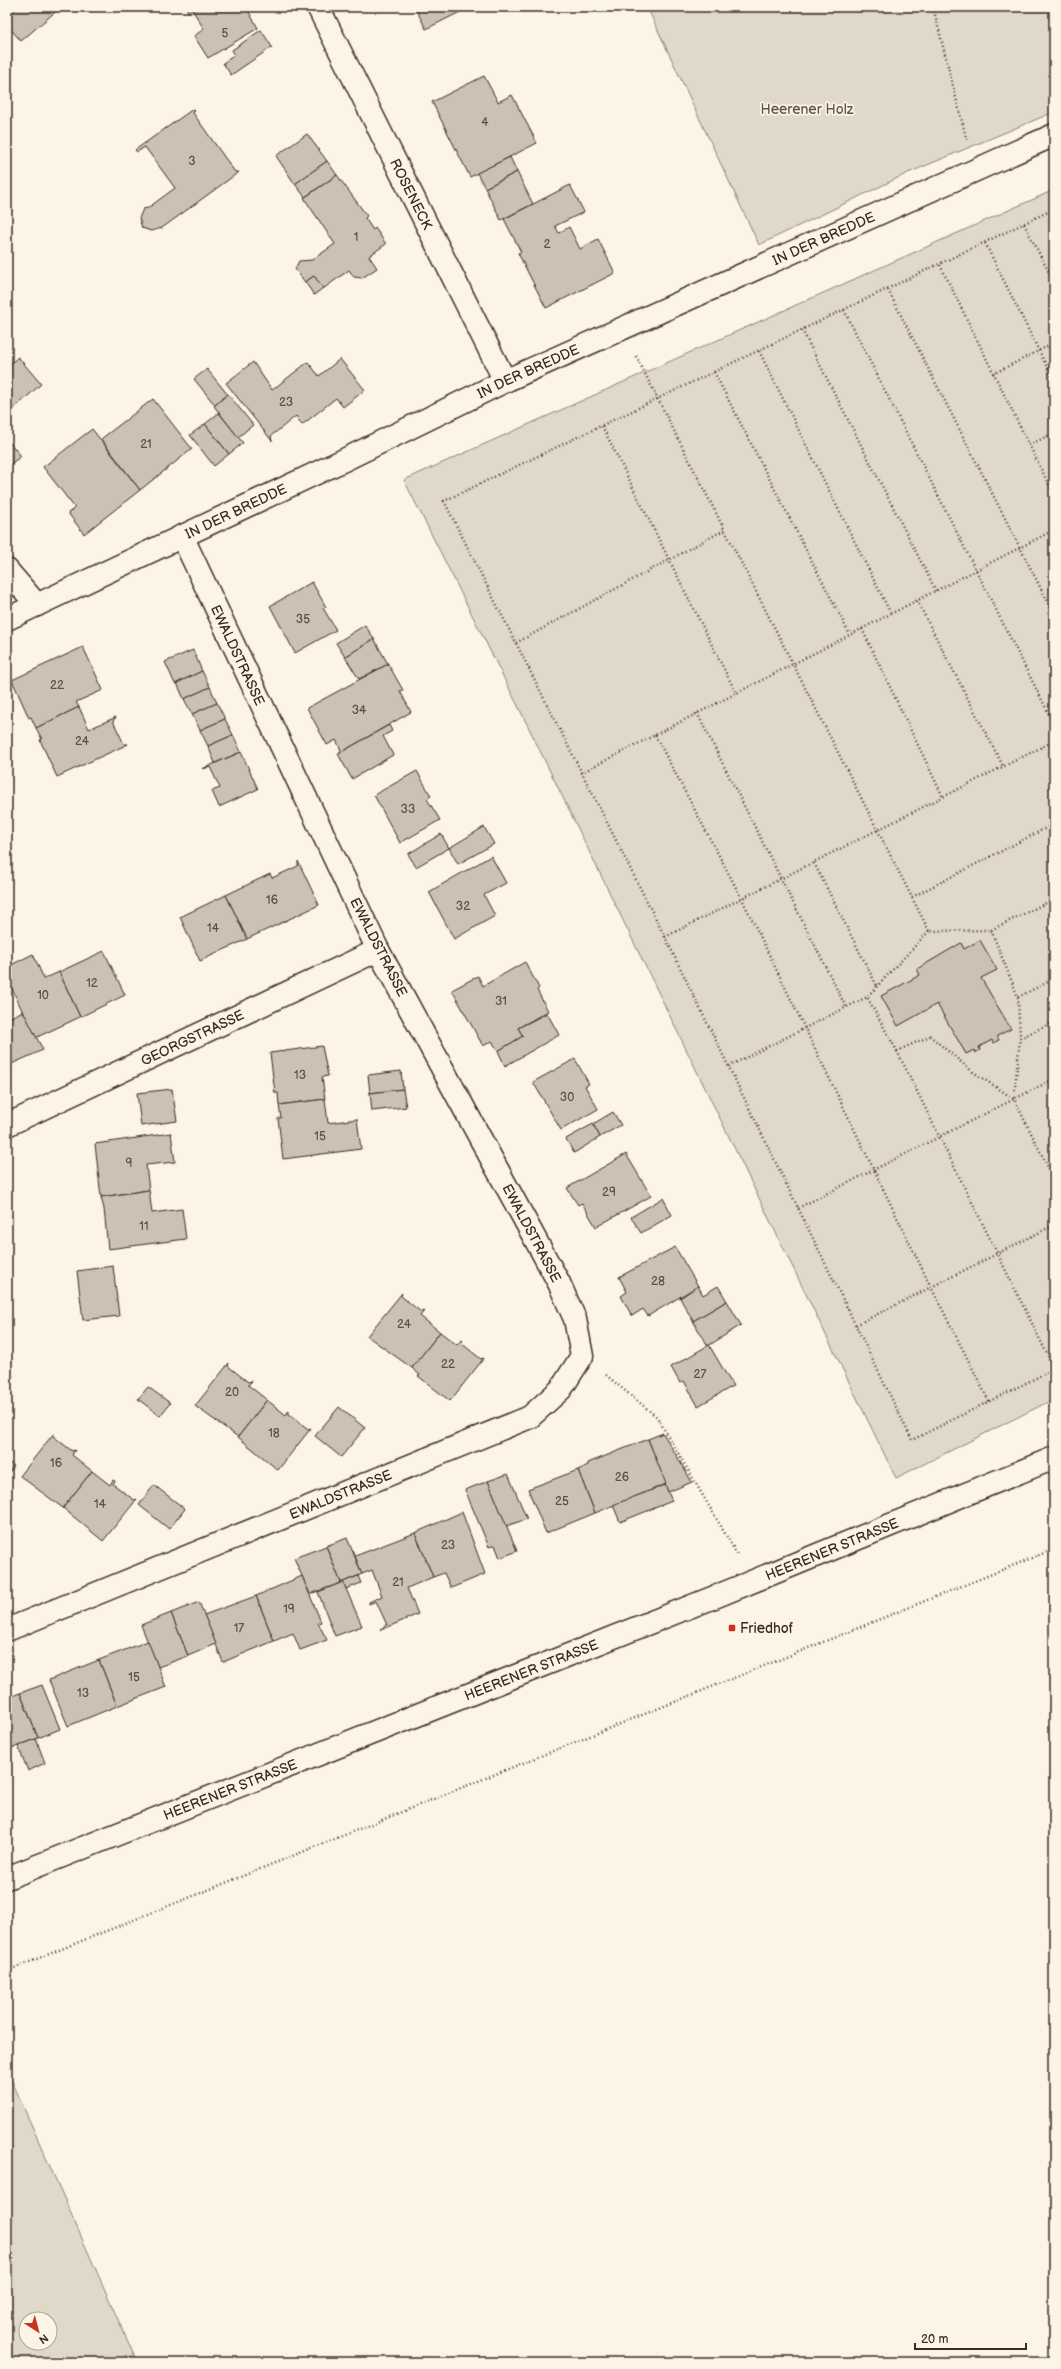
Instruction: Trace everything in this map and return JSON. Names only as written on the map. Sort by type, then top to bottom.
[{"type":"street","name":"ROSENECK","points":[[318,7],[505,381]]},
{"type":"street","name":"IN DER BREDDE","points":[[7,619],[505,381],[1054,135]]},
{"type":"street","name":"EWALDSTRASSE","points":[[7,1630],[530,1417],[561,1389],[582,1356],[575,1319],[559,1283],[378,950],[182,536]]},
{"type":"street","points":[[7,570],[38,605]]},
{"type":"street","name":"GEORGSTRASSE","points":[[7,1125],[378,950]]},
{"type":"street","name":"HEERENER STRASSE","points":[[7,1878],[752,1581],[1054,1458]]},
{"type":"path","points":[[933,7],[974,170]]},
{"type":"path","points":[[867,997],[897,1050],[1054,1369],[912,1440],[665,937],[444,501],[888,290],[1054,209]]},
{"type":"path","points":[[1024,224],[1054,282]]},
{"type":"path","points":[[984,243],[1054,381]]},
{"type":"path","points":[[940,265],[1054,495]]},
{"type":"path","points":[[888,290],[1054,614]]},
{"type":"path","points":[[844,310],[975,571],[1054,724]]},
{"type":"path","points":[[622,329],[929,931]]},
{"type":"path","points":[[802,330],[936,591]]},
{"type":"path","points":[[994,374],[1054,343]]},
{"type":"path","points":[[759,351],[891,614]]},
{"type":"path","points":[[714,372],[850,635]]},
{"type":"path","points":[[602,425],[736,693]]},
{"type":"path","points":[[1029,445],[1054,433]]},
{"type":"path","points":[[516,643],[724,530]]},
{"type":"path","points":[[581,773],[1054,530]]},
{"type":"path","points":[[917,601],[1003,766]]},
{"type":"path","points":[[862,629],[943,797]]},
{"type":"path","points":[[697,713],[846,1007]]},
{"type":"path","points":[[655,735],[742,899],[806,1027],[930,1287],[989,1402]]},
{"type":"path","points":[[665,937],[1054,741]]},
{"type":"path","points":[[912,897],[1054,824]]},
{"type":"path","points":[[814,863],[877,986]]},
{"type":"path","points":[[729,1066],[867,997],[929,931],[991,930],[1054,899]]},
{"type":"path","points":[[991,930],[1018,997],[1020,1038],[1014,1099]]},
{"type":"path","points":[[1018,997],[1054,979]]},
{"type":"path","points":[[1020,1038],[1054,1022]]},
{"type":"path","points":[[897,1050],[930,1036],[973,1072],[1014,1099],[1054,1179]]},
{"type":"path","points":[[798,1208],[1054,1079]]},
{"type":"path","points":[[856,1324],[1054,1224]]},
{"type":"path","points":[[582,1356],[657,1416],[752,1581]]},
{"type":"path","points":[[7,1971],[1054,1549]]},
{"type":"green space","name":"Heerener Holz","points":[[647,7],[1054,7],[1054,112],[908,173],[759,245]]},
{"type":"green space","points":[[1054,190],[1054,1399],[896,1478],[520,710],[404,480]]},
{"type":"green space","points":[[7,2070],[137,2362],[7,2362]]},
{"type":"building","points":[[18,7],[61,7],[21,41],[7,25],[7,17]]},
{"type":"building","points":[[186,7],[246,7],[258,28],[208,58],[194,36],[204,29],[192,9],[188,12]]},
{"type":"building","points":[[415,7],[470,7],[426,29]]},
{"type":"building","points":[[261,30],[272,47],[231,75],[223,63],[235,55],[232,50]]},
{"type":"building","points":[[484,76],[498,102],[512,95],[537,143],[470,177],[432,102]]},
{"type":"building","points":[[193,109],[195,111],[193,113],[235,172],[239,172],[162,228],[151,231],[142,228],[139,218],[143,209],[148,208],[175,188],[145,147],[137,152],[135,150]]},
{"type":"building","points":[[307,134],[327,161],[295,184],[276,156]]},
{"type":"building","points":[[510,157],[517,172],[485,188],[477,173]]},
{"type":"building","points":[[327,161],[337,175],[305,197],[295,184]]},
{"type":"building","points":[[517,172],[533,204],[501,220],[485,188]]},
{"type":"building","points":[[337,175],[367,216],[365,218],[373,230],[375,228],[386,244],[369,256],[377,268],[362,278],[354,277],[349,270],[323,289],[314,276],[305,282],[295,269],[299,261],[312,260],[335,244],[304,198]]},
{"type":"building","points":[[570,185],[584,212],[555,226],[559,233],[569,227],[580,249],[598,239],[615,273],[546,308],[518,253],[521,252],[504,219]]},
{"type":"building","points":[[314,276],[323,288],[314,295],[305,282]]},
{"type":"building","points":[[18,357],[41,384],[7,415],[7,367]]},
{"type":"building","points":[[340,359],[365,390],[343,407],[336,398],[302,425],[296,416],[271,436],[272,441],[226,383],[253,362],[272,390],[308,362],[319,376]]},
{"type":"building","points":[[207,369],[228,395],[215,405],[194,379]]},
{"type":"building","points":[[228,394],[253,425],[238,437],[214,406]]},
{"type":"building","points":[[153,399],[192,449],[140,490],[101,439]]},
{"type":"building","points":[[219,413],[243,443],[229,454],[205,424]]},
{"type":"building","points":[[205,424],[229,454],[214,466],[190,435]]},
{"type":"building","points":[[92,429],[140,490],[84,534],[68,513],[75,508],[43,467]]},
{"type":"building","points":[[10,443],[21,456],[7,467],[7,445]]},
{"type":"building","points":[[312,582],[326,607],[323,608],[336,630],[295,653],[270,606]]},
{"type":"building","points":[[365,625],[374,639],[345,657],[336,643]]},
{"type":"building","points":[[374,639],[388,664],[359,679],[345,657]]},
{"type":"building","points":[[83,647],[103,690],[76,702],[79,707],[36,728],[31,717],[29,718],[12,680]]},
{"type":"building","points":[[193,650],[202,671],[175,684],[165,662]]},
{"type":"building","points":[[388,664],[403,690],[400,691],[411,712],[338,754],[341,750],[336,740],[327,745],[307,708]]},
{"type":"building","points":[[202,671],[210,687],[184,699],[177,683]]},
{"type":"building","points":[[210,687],[217,703],[192,714],[184,699]]},
{"type":"building","points":[[217,703],[225,719],[200,730],[192,714]]},
{"type":"building","points":[[79,707],[89,729],[116,717],[113,721],[124,744],[128,744],[57,777],[36,728]]},
{"type":"building","points":[[225,719],[233,735],[208,746],[200,730]]},
{"type":"building","points":[[389,725],[392,731],[383,736],[393,755],[352,779],[338,754]]},
{"type":"building","points":[[233,735],[241,752],[215,763],[208,746]]},
{"type":"building","points":[[241,752],[258,789],[219,807],[212,791],[220,788],[210,767],[202,769]]},
{"type":"building","points":[[417,771],[431,796],[427,799],[440,820],[400,843],[374,795]]},
{"type":"building","points":[[484,827],[494,844],[458,864],[449,848]]},
{"type":"building","points":[[441,834],[449,848],[416,867],[408,854]]},
{"type":"building","points":[[491,856],[506,883],[484,895],[495,916],[454,939],[429,892]]},
{"type":"building","points":[[298,861],[319,905],[247,939],[226,895],[270,874],[272,878],[298,866]]},
{"type":"building","points":[[226,895],[247,939],[200,961],[180,917]]},
{"type":"building","points":[[980,940],[997,970],[981,978],[1011,1029],[997,1036],[999,1040],[993,1043],[992,1040],[979,1047],[980,1050],[975,1053],[974,1050],[966,1054],[937,1004],[898,1026],[881,996],[920,975],[917,969],[961,943],[964,949]]},
{"type":"building","points":[[104,951],[125,995],[80,1017],[59,972]]},
{"type":"building","points":[[33,954],[44,979],[59,972],[80,1017],[35,1038],[7,978],[7,967]]},
{"type":"building","points":[[525,962],[539,988],[537,990],[548,1011],[518,1028],[523,1036],[498,1051],[492,1041],[483,1046],[452,990],[478,976],[483,986]]},
{"type":"building","points":[[23,1011],[43,1050],[7,1066],[7,1019]]},
{"type":"building","points":[[547,1013],[559,1035],[505,1066],[498,1051],[523,1036],[518,1028]]},
{"type":"building","points":[[322,1046],[328,1076],[322,1077],[325,1099],[279,1105],[278,1093],[275,1093],[270,1053]]},
{"type":"building","points":[[575,1059],[589,1084],[585,1086],[598,1109],[561,1130],[533,1082]]},
{"type":"building","points":[[401,1071],[403,1089],[370,1093],[368,1075]]},
{"type":"building","points":[[172,1089],[177,1121],[141,1126],[137,1093]]},
{"type":"building","points":[[403,1089],[406,1107],[372,1111],[370,1093]]},
{"type":"building","points":[[325,1099],[328,1123],[357,1119],[361,1149],[283,1159],[278,1118],[281,1118],[279,1105]]},
{"type":"building","points":[[613,1112],[621,1125],[600,1137],[593,1124]]},
{"type":"building","points":[[593,1124],[600,1137],[574,1153],[566,1139]]},
{"type":"building","points":[[171,1133],[175,1162],[146,1165],[149,1190],[101,1197],[95,1144]]},
{"type":"building","points":[[626,1154],[651,1196],[596,1227],[582,1203],[578,1205],[567,1188]]},
{"type":"building","points":[[149,1190],[152,1213],[182,1209],[186,1239],[108,1249],[104,1209],[101,1197]]},
{"type":"building","points":[[663,1198],[672,1215],[641,1233],[631,1217]]},
{"type":"building","points":[[675,1247],[698,1286],[648,1316],[643,1309],[632,1316],[621,1296],[627,1292],[619,1277]]},
{"type":"building","points":[[113,1266],[119,1316],[83,1320],[77,1271]]},
{"type":"building","points":[[698,1286],[703,1295],[718,1286],[727,1301],[693,1321],[680,1298]]},
{"type":"building","points":[[402,1293],[401,1296],[421,1312],[424,1311],[420,1316],[440,1332],[412,1368],[367,1336]]},
{"type":"building","points":[[727,1301],[741,1325],[708,1346],[693,1321]]},
{"type":"building","points":[[440,1332],[457,1345],[461,1340],[463,1341],[461,1343],[481,1359],[484,1358],[450,1401],[418,1376],[420,1375],[412,1368]]},
{"type":"building","points":[[709,1345],[733,1386],[698,1406],[684,1381],[680,1383],[671,1367]]},
{"type":"building","points":[[229,1363],[228,1366],[248,1382],[252,1381],[248,1385],[267,1400],[238,1437],[195,1406]]},
{"type":"building","points":[[148,1387],[170,1403],[160,1416],[138,1399]]},
{"type":"building","points":[[267,1400],[286,1415],[289,1410],[289,1414],[308,1429],[311,1428],[278,1470],[238,1437]]},
{"type":"building","points":[[339,1407],[365,1428],[341,1457],[315,1436]]},
{"type":"building","points":[[54,1433],[53,1436],[72,1451],[75,1450],[72,1455],[92,1471],[63,1508],[20,1476]]},
{"type":"building","points":[[663,1433],[692,1482],[668,1492],[648,1439]]},
{"type":"building","points":[[648,1439],[666,1484],[595,1513],[578,1470],[588,1465],[588,1463]]},
{"type":"building","points":[[7,1461],[14,1466],[7,1475]]},
{"type":"building","points":[[578,1470],[595,1513],[546,1533],[528,1489]]},
{"type":"building","points":[[92,1471],[110,1485],[113,1480],[115,1481],[113,1484],[134,1500],[137,1499],[103,1541],[63,1508]]},
{"type":"building","points":[[508,1474],[527,1519],[506,1526],[488,1481]]},
{"type":"building","points":[[488,1481],[517,1551],[500,1558],[495,1545],[489,1547],[465,1490]]},
{"type":"building","points":[[154,1485],[185,1509],[169,1529],[139,1505]]},
{"type":"building","points":[[665,1485],[672,1501],[620,1522],[613,1505]]},
{"type":"building","points":[[462,1512],[485,1574],[451,1588],[444,1573],[433,1577],[415,1533]]},
{"type":"building","points":[[415,1533],[433,1577],[407,1588],[418,1614],[381,1630],[380,1629],[387,1625],[376,1601],[369,1604],[369,1602],[382,1596],[372,1570],[362,1574],[355,1556]]},
{"type":"building","points":[[347,1538],[362,1574],[341,1583],[326,1546]]},
{"type":"building","points":[[326,1546],[341,1583],[310,1594],[294,1558]]},
{"type":"building","points":[[302,1576],[321,1622],[318,1623],[327,1640],[300,1650],[293,1633],[274,1641],[256,1596]]},
{"type":"building","points":[[358,1576],[361,1583],[346,1589],[343,1582]]},
{"type":"building","points":[[343,1582],[362,1626],[335,1636],[318,1592]]},
{"type":"building","points":[[256,1596],[274,1641],[223,1662],[204,1615]]},
{"type":"building","points":[[199,1602],[216,1644],[188,1656],[171,1613]]},
{"type":"building","points":[[171,1613],[188,1656],[158,1667],[141,1625]]},
{"type":"building","points":[[148,1641],[166,1687],[117,1706],[99,1660]]},
{"type":"building","points":[[99,1660],[117,1706],[68,1726],[49,1680]]},
{"type":"building","points":[[42,1685],[60,1729],[38,1738],[20,1693]]},
{"type":"building","points":[[20,1693],[38,1738],[8,1750],[7,1698]]},
{"type":"building","points":[[36,1739],[45,1763],[28,1771],[18,1746]]},
{"type":"place","name":"Friedhof","points":[[732,1628]]}]
